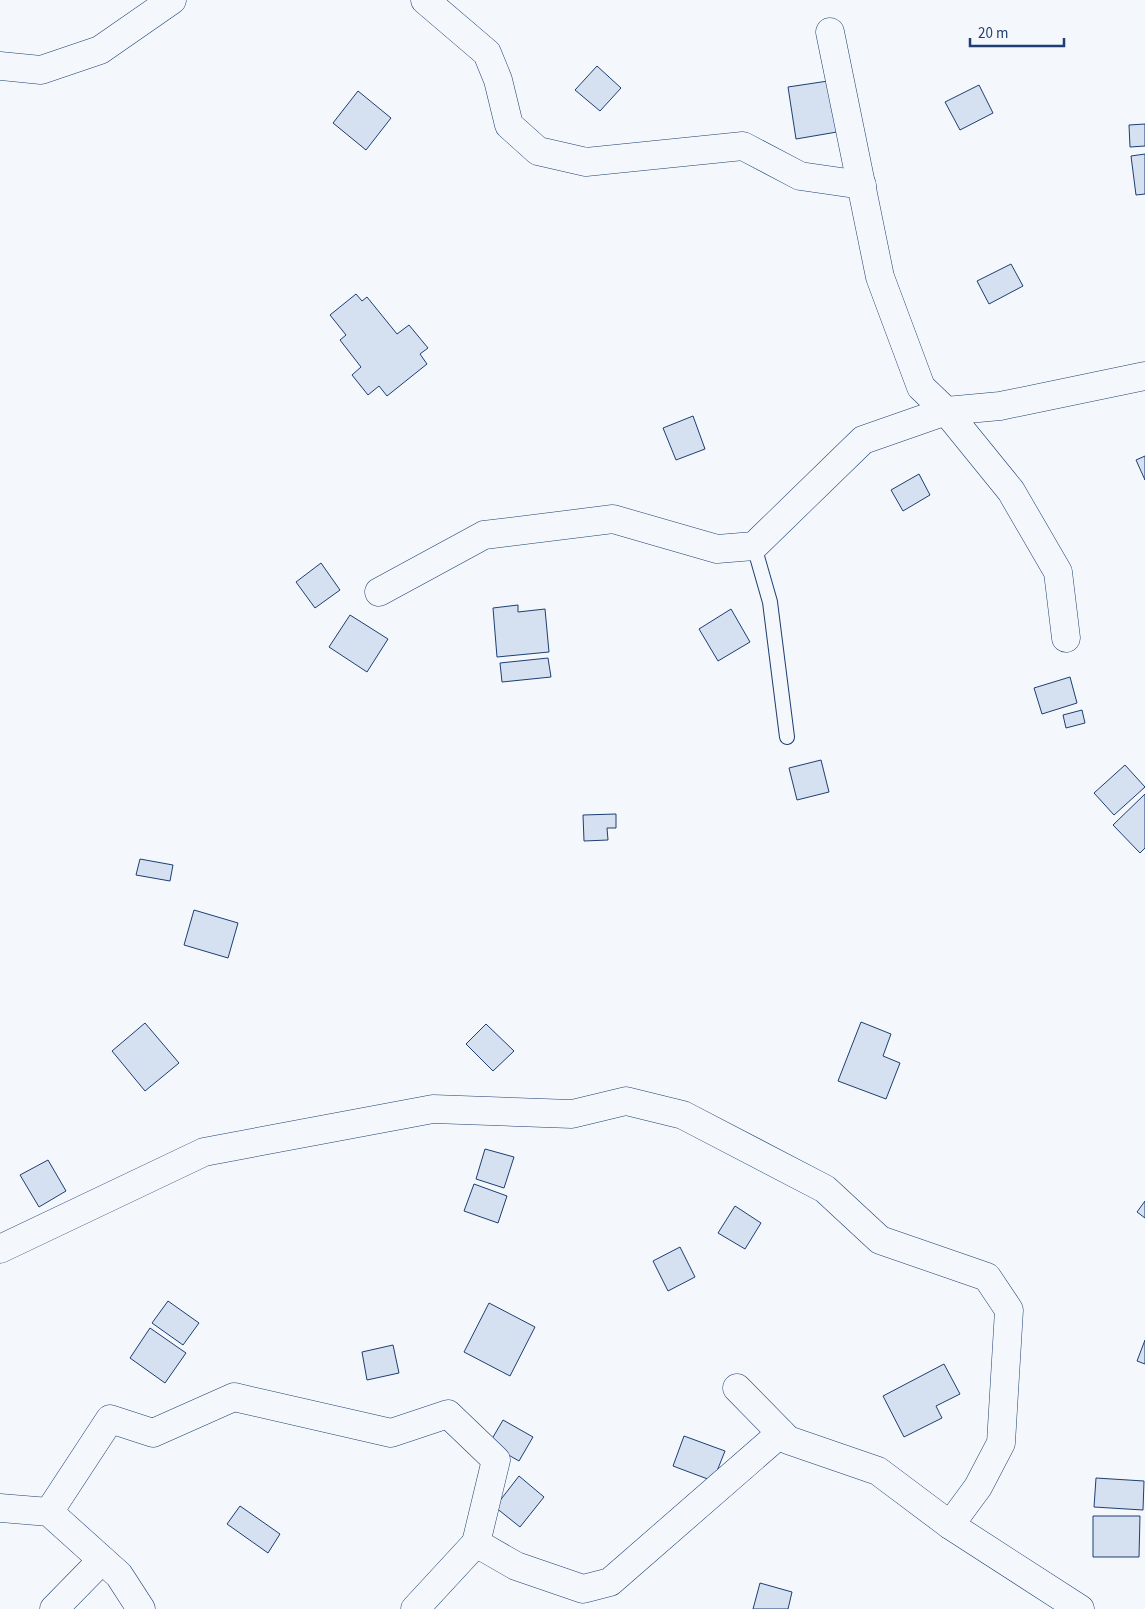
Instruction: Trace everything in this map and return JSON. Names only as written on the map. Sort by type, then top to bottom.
[{"type":"street","points":[[0,66],[41,70],[100,50],[172,0]]},
{"type":"street","points":[[425,0],[487,53],[498,80],[509,125],[538,151],[586,162],[742,146],[800,176],[862,185]]},
{"type":"street","points":[[830,32],[880,277],[921,386],[946,411],[1011,491],[1058,572],[1066,638]]},
{"type":"street","points":[[378,592],[484,535],[595,521],[613,519],[717,549],[754,546],[863,440],[946,411],[1000,406],[1145,376]]},
{"type":"street","points":[[0,1249],[204,1152],[433,1109],[572,1114],[626,1101],[683,1115],[825,1189],[880,1240],[987,1277],[1009,1310],[1000,1443],[978,1487],[950,1525]]},
{"type":"street","points":[[737,1388],[788,1440],[878,1471],[950,1525],[1080,1609]]},
{"type":"street","points":[[49,1512],[110,1419],[152,1433],[234,1396],[391,1433],[448,1414],[496,1460],[476,1543],[415,1609]]},
{"type":"street","points":[[476,1543],[516,1566],[583,1589],[610,1582],[781,1433]]},
{"type":"street","points":[[0,1508],[49,1512],[118,1575],[141,1609]]},
{"type":"street","points":[[54,1609],[102,1560]]},
{"type":"lane","points":[[754,546],[770,602],[787,737]]},
{"type":"building","points":[[597,66],[621,88],[600,111],[575,90]]},
{"type":"building","points":[[828,81],[837,132],[796,139],[788,87]]},
{"type":"building","points":[[979,85],[993,113],[960,130],[945,102]]},
{"type":"building","points":[[358,91],[391,118],[366,150],[333,123]]},
{"type":"building","points":[[1145,124],[1145,146],[1130,147],[1129,125]]},
{"type":"building","points":[[1145,154],[1145,194],[1136,195],[1131,156]]},
{"type":"building","points":[[1011,264],[1023,286],[989,304],[977,281]]},
{"type":"building","points":[[356,294],[362,301],[367,297],[397,334],[409,325],[428,348],[420,354],[427,364],[387,396],[379,386],[368,395],[352,375],[361,367],[340,340],[346,335],[330,315]]},
{"type":"building","points":[[693,416],[705,449],[676,460],[663,428]]},
{"type":"building","points":[[1145,456],[1145,480],[1136,460]]},
{"type":"building","points":[[919,474],[930,495],[903,511],[891,490]]},
{"type":"building","points":[[321,563],[340,590],[315,608],[296,582]]},
{"type":"building","points":[[518,605],[518,612],[545,609],[549,652],[497,657],[493,608]]},
{"type":"building","points":[[731,609],[750,642],[718,661],[699,629]]},
{"type":"building","points":[[350,615],[388,639],[367,672],[329,647]]},
{"type":"building","points":[[548,658],[551,677],[502,682],[500,663]]},
{"type":"building","points":[[1070,677],[1077,703],[1042,714],[1034,688]]},
{"type":"building","points":[[1082,710],[1085,723],[1066,728],[1063,715]]},
{"type":"building","points":[[821,760],[829,792],[797,800],[789,768]]},
{"type":"building","points":[[1125,765],[1145,787],[1114,815],[1094,793]]},
{"type":"building","points":[[1145,794],[1145,848],[1140,853],[1113,825]]},
{"type":"building","points":[[616,814],[616,828],[607,828],[608,840],[584,841],[583,815]]},
{"type":"building","points":[[140,859],[173,865],[170,881],[136,875]]},
{"type":"building","points":[[194,910],[238,923],[228,958],[184,945]]},
{"type":"building","points":[[861,1022],[891,1034],[883,1056],[900,1063],[886,1099],[838,1081]]},
{"type":"building","points":[[145,1023],[179,1063],[145,1091],[112,1051]]},
{"type":"building","points":[[486,1024],[514,1051],[493,1071],[466,1044]]},
{"type":"building","points":[[485,1149],[514,1157],[504,1188],[476,1179]]},
{"type":"building","points":[[48,1160],[66,1191],[39,1207],[20,1175]]},
{"type":"building","points":[[474,1184],[507,1196],[498,1223],[464,1211]]},
{"type":"building","points":[[1145,1201],[1145,1218],[1137,1212]]},
{"type":"building","points":[[735,1206],[761,1223],[745,1249],[718,1233]]},
{"type":"building","points":[[680,1247],[695,1277],[668,1291],[653,1261]]},
{"type":"building","points":[[168,1301],[199,1323],[183,1345],[152,1323]]},
{"type":"building","points":[[489,1303],[535,1327],[510,1376],[464,1352]]},
{"type":"building","points":[[150,1328],[186,1353],[165,1383],[130,1358]]},
{"type":"building","points":[[1145,1340],[1145,1364],[1137,1361]]},
{"type":"building","points":[[393,1345],[399,1373],[367,1380],[362,1352]]},
{"type":"building","points":[[944,1364],[960,1394],[936,1406],[942,1418],[904,1437],[883,1396]]},
{"type":"building","points":[[503,1420],[533,1437],[519,1461],[489,1444]]},
{"type":"building","points":[[684,1436],[725,1451],[713,1481],[673,1466]]},
{"type":"building","points":[[519,1476],[544,1497],[520,1527],[495,1507]]},
{"type":"building","points":[[1096,1478],[1144,1481],[1143,1510],[1094,1507]]},
{"type":"building","points":[[240,1506],[280,1534],[268,1553],[227,1524]]},
{"type":"building","points":[[1093,1516],[1140,1516],[1139,1557],[1093,1557]]},
{"type":"building","points":[[760,1583],[792,1592],[788,1609],[753,1609]]}]
